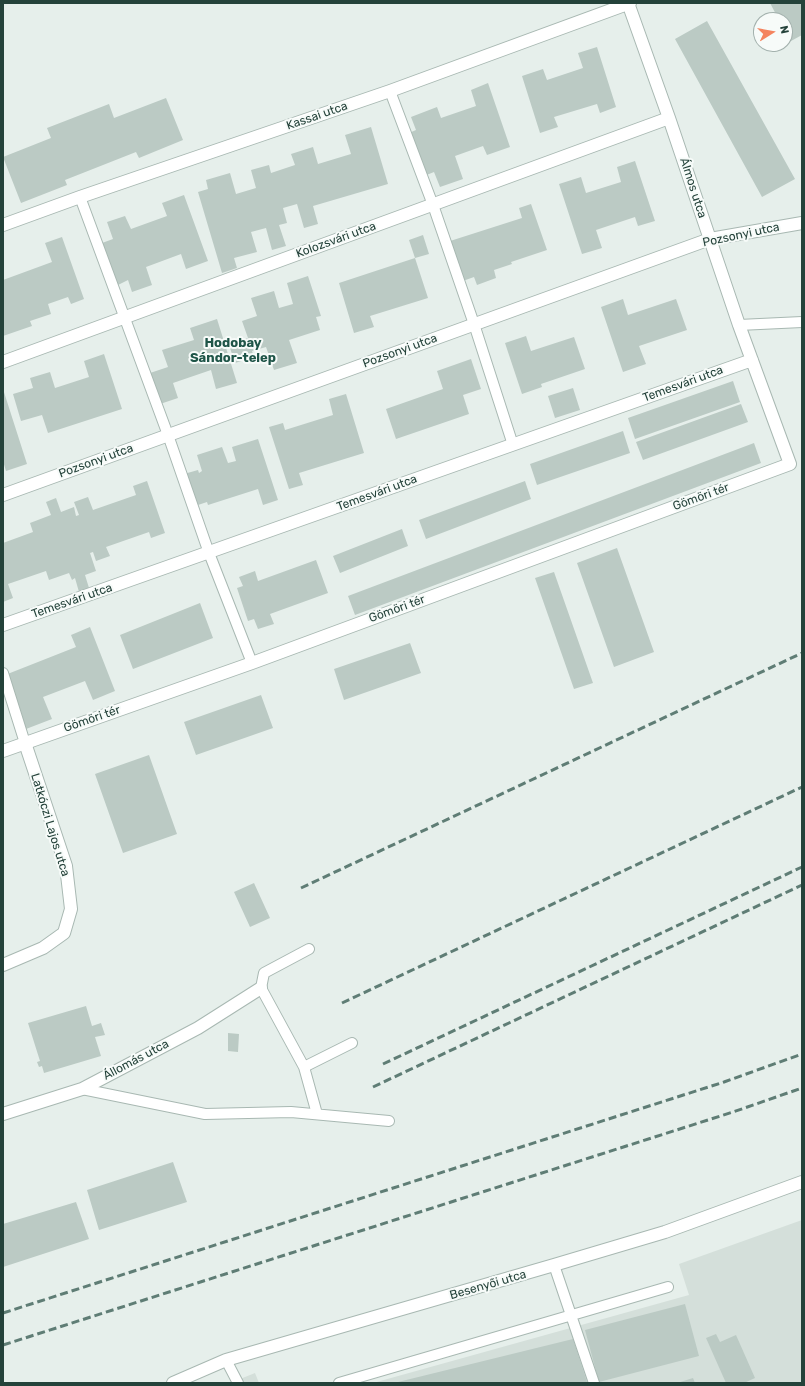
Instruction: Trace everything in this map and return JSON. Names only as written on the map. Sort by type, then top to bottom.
[{"type":"street","name":"Kassai utca","points":[[3,225],[80,197],[390,91],[629,3]]},
{"type":"street","name":"Álmos utca","points":[[629,3],[670,118],[739,326],[790,464]]},
{"type":"street","name":"Kolozsvári utca","points":[[3,362],[670,118]]},
{"type":"street","name":"Pozsonyi utca","points":[[3,495],[710,239],[802,222]]},
{"type":"street","name":"Temesvári utca","points":[[3,626],[752,360]]},
{"type":"street","name":"Gömöri tér","points":[[3,751],[252,663],[790,464]]},
{"type":"street","name":"Latkóczi Lajos utca","points":[[3,965],[43,948],[64,933],[71,909],[66,866],[25,743]]},
{"type":"street","name":"Állomás utca","points":[[3,1114],[82,1089],[198,1028],[261,988]]},
{"type":"street","name":"Besenyői utca","points":[[173,1383],[226,1360],[666,1232],[802,1182]]},
{"type":"lane","points":[[390,91],[474,324],[513,445]]},
{"type":"lane","points":[[80,197],[168,435],[209,553],[252,663]]},
{"type":"lane","points":[[739,326],[802,322]]},
{"type":"lane","points":[[3,673],[25,743]]},
{"type":"lane","points":[[309,949],[264,973],[261,988],[304,1067],[317,1114]]},
{"type":"lane","points":[[304,1067],[352,1043]]},
{"type":"lane","points":[[82,1089],[205,1114],[291,1112],[389,1120]]},
{"type":"lane","points":[[554,1265],[594,1383]]},
{"type":"lane","points":[[339,1383],[668,1288]]},
{"type":"lane","points":[[226,1360],[238,1383]]},
{"type":"shaded area","points":[[802,1220],[802,1383],[373,1383],[689,1295],[679,1264]]},
{"type":"shaded area","points":[[255,1373],[259,1383],[230,1383]]},
{"type":"building","points":[[770,3],[802,3],[802,35],[793,40],[793,12],[775,12]]},
{"type":"building","points":[[707,21],[795,179],[762,197],[675,39]]},
{"type":"building","points":[[597,47],[616,107],[600,113],[597,104],[554,117],[558,127],[540,133],[522,76],[543,69],[547,80],[583,68],[578,53]]},
{"type":"building","points":[[488,83],[510,147],[487,155],[483,146],[455,156],[463,179],[440,187],[434,172],[424,176],[409,133],[416,130],[411,117],[437,107],[441,118],[476,106],[471,90]]},
{"type":"building","points":[[166,98],[183,140],[139,158],[136,152],[65,180],[67,185],[21,203],[3,157],[51,138],[47,128],[109,104],[114,118]]},
{"type":"building","points":[[371,127],[388,184],[313,206],[318,224],[304,228],[297,204],[283,208],[287,223],[279,225],[286,246],[272,250],[266,228],[251,232],[257,252],[234,258],[237,268],[222,273],[198,192],[208,189],[206,180],[230,173],[236,194],[256,188],[251,170],[269,165],[271,173],[295,165],[291,154],[313,147],[318,164],[351,154],[345,135]]},
{"type":"building","points":[[635,161],[655,221],[638,226],[635,217],[596,230],[602,248],[582,254],[559,184],[581,177],[586,193],[621,182],[617,167]]},
{"type":"building","points":[[184,195],[208,261],[186,269],[181,254],[146,267],[152,285],[132,292],[128,280],[118,285],[102,243],[113,239],[107,222],[125,216],[131,229],[167,216],[162,203]]},
{"type":"building","points":[[531,204],[547,250],[511,262],[512,264],[494,270],[496,278],[477,285],[474,277],[460,282],[447,242],[522,218],[519,208]]},
{"type":"building","points":[[423,235],[429,254],[415,258],[409,240]]},
{"type":"building","points":[[62,237],[84,299],[71,304],[68,297],[48,304],[51,314],[30,321],[32,326],[3,336],[3,280],[52,262],[45,243]]},
{"type":"building","points":[[415,258],[428,298],[370,316],[374,327],[354,333],[339,283]]},
{"type":"building","points":[[308,276],[321,316],[316,317],[320,330],[289,340],[297,363],[274,370],[266,347],[252,351],[254,357],[235,363],[229,345],[248,338],[242,321],[257,316],[251,298],[274,291],[279,308],[293,304],[287,283]]},
{"type":"building","points":[[623,299],[628,315],[676,299],[687,330],[639,346],[646,364],[623,372],[601,307]]},
{"type":"building","points":[[217,319],[237,383],[216,389],[211,370],[173,383],[178,398],[157,405],[147,374],[168,367],[162,350],[194,340],[190,328]]},
{"type":"building","points":[[526,336],[531,351],[574,337],[585,369],[541,384],[542,387],[522,394],[505,343]]},
{"type":"building","points":[[104,354],[122,409],[48,433],[42,415],[21,421],[13,394],[33,388],[30,378],[50,372],[55,388],[89,377],[84,361]]},
{"type":"building","points":[[471,359],[481,389],[463,395],[469,414],[396,439],[386,409],[443,389],[437,371]]},
{"type":"building","points":[[733,381],[740,402],[635,439],[628,418]]},
{"type":"building","points":[[573,388],[580,410],[555,418],[548,396]]},
{"type":"building","points":[[3,389],[27,464],[6,471],[3,461]]},
{"type":"building","points":[[346,394],[364,453],[299,473],[303,485],[289,489],[269,427],[283,423],[285,430],[333,415],[329,399]]},
{"type":"building","points":[[741,404],[748,422],[643,460],[636,442]]},
{"type":"building","points":[[623,431],[630,453],[537,485],[530,464]]},
{"type":"building","points":[[258,439],[278,500],[263,505],[258,489],[208,505],[207,502],[195,506],[184,474],[198,470],[199,473],[202,471],[197,455],[222,447],[228,463],[236,461],[232,447]]},
{"type":"building","points":[[754,443],[761,463],[355,615],[348,596]]},
{"type":"building","points":[[147,481],[165,533],[151,538],[149,532],[106,547],[110,556],[96,561],[93,552],[90,553],[96,571],[85,575],[89,588],[79,592],[75,578],[72,580],[69,573],[49,580],[46,571],[8,584],[13,598],[3,602],[3,543],[33,532],[30,523],[51,515],[46,502],[56,498],[61,512],[74,507],[76,516],[79,515],[74,502],[88,497],[93,510],[136,495],[133,486]]},
{"type":"building","points":[[525,481],[531,499],[426,539],[419,520]]},
{"type":"building","points":[[402,529],[408,546],[340,573],[333,556]]},
{"type":"building","points":[[617,548],[654,652],[614,667],[577,563]]},
{"type":"building","points":[[316,560],[328,593],[270,614],[274,624],[258,629],[254,619],[248,621],[237,588],[243,586],[239,577],[255,571],[258,581]]},
{"type":"building","points":[[554,572],[593,683],[574,689],[535,578]]},
{"type":"building","points":[[200,603],[213,638],[133,669],[120,635]]},
{"type":"building","points":[[90,627],[115,691],[93,700],[85,681],[43,697],[52,719],[26,729],[5,675],[76,647],[71,635]]},
{"type":"building","points":[[410,643],[421,673],[344,700],[334,669]]},
{"type":"building","points":[[261,695],[273,728],[196,755],[184,722]]},
{"type":"building","points":[[149,755],[177,834],[123,853],[95,774]]},
{"type":"building","points":[[254,883],[270,918],[250,927],[234,892]]},
{"type":"building","points":[[86,1006],[92,1026],[101,1023],[105,1035],[95,1037],[101,1056],[44,1073],[42,1066],[39,1067],[37,1062],[40,1061],[28,1023]]},
{"type":"building","points":[[228,1033],[239,1034],[238,1052],[228,1051]]},
{"type":"building","points":[[173,1162],[187,1202],[99,1230],[87,1190]]},
{"type":"building","points":[[76,1202],[89,1239],[3,1267],[3,1224]]},
{"type":"building","points":[[685,1304],[699,1356],[599,1382],[585,1330]]},
{"type":"building","points":[[716,1334],[720,1342],[736,1335],[755,1378],[744,1383],[726,1383],[706,1338]]},
{"type":"building","points":[[573,1339],[587,1382],[398,1383],[398,1382]]},
{"type":"building","points":[[693,1378],[695,1383],[677,1383]]},
{"type":"railway","points":[[301,888],[802,653]]},
{"type":"railway","points":[[342,1003],[802,787]]},
{"type":"railway","points":[[383,1064],[802,867]]},
{"type":"railway","points":[[373,1087],[802,885]]},
{"type":"railway","points":[[3,1313],[724,1082],[802,1054]]},
{"type":"railway","points":[[3,1345],[733,1112],[802,1088]]},
{"type":"district","name":"Hodobay Sándor-telep","points":[[233,350]]}]
